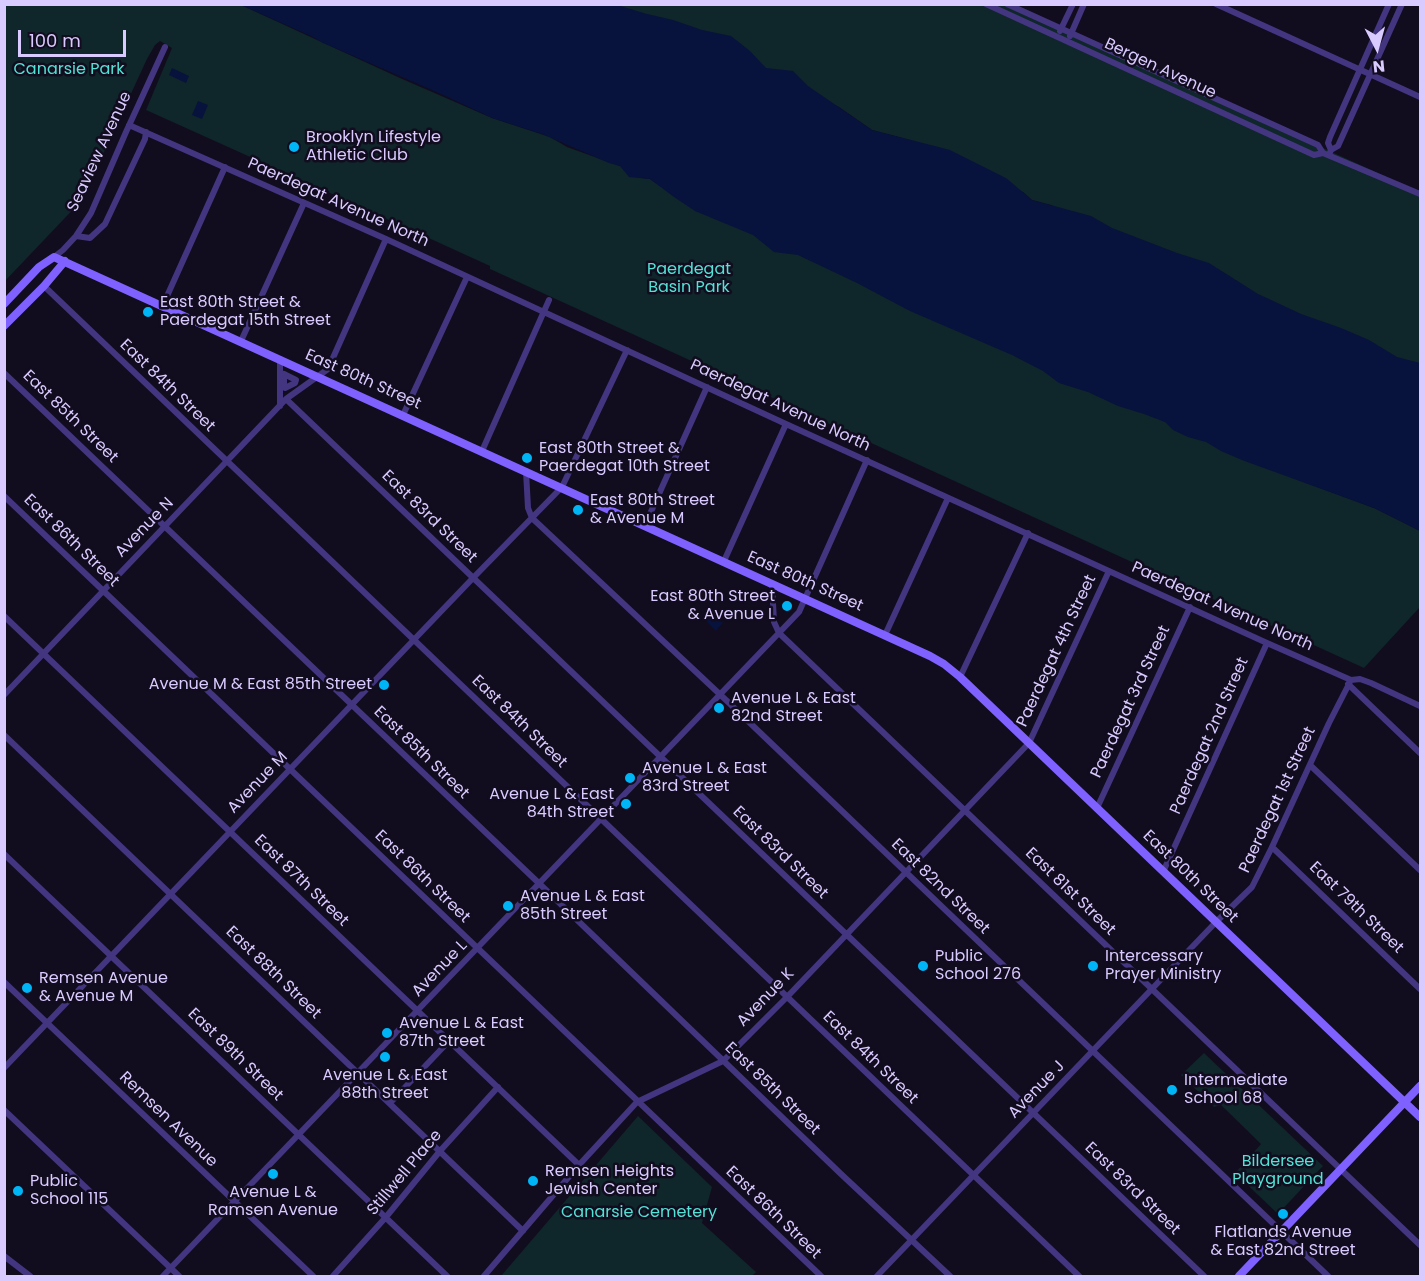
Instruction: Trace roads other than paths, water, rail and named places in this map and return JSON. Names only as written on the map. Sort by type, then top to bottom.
[{"type":"street","name":"Bergen Avenue","points":[[986,4],[1314,154],[1328,152]]},
{"type":"street","name":"Bergen Avenue","points":[[1007,4],[1318,145],[1328,152],[1420,194]]},
{"type":"street","points":[[1057,37],[1072,4]]},
{"type":"street","points":[[1068,42],[1084,4]]},
{"type":"street","points":[[1216,4],[1420,98]]},
{"type":"street","points":[[1328,152],[1330,137],[1389,4]]},
{"type":"street","points":[[1328,152],[1338,146],[1402,4]]},
{"type":"street","name":"Seaview Avenue","points":[[4,304],[39,267],[63,250],[76,236],[91,213],[165,47]]},
{"type":"street","name":"Paerdegat Avenue North","points":[[129,125],[386,239],[1349,682],[1360,679],[1420,706]]},
{"type":"street","name":"Seaview Avenue","points":[[76,236],[90,238],[105,224],[145,139],[146,132]]},
{"type":"street","points":[[163,305],[225,167]]},
{"type":"street","points":[[241,341],[304,203]]},
{"type":"street","name":"Avenue N","points":[[4,695],[286,399],[328,369],[386,239]]},
{"type":"street","name":"East 80th Street","points":[[54,256],[805,598],[944,664],[1420,1117]]},
{"type":"street","points":[[4,326],[65,261]]},
{"type":"street","points":[[403,415],[467,277]]},
{"type":"street","name":"East 84th Street","points":[[44,286],[1079,1276]]},
{"type":"street","points":[[482,451],[549,300]]},
{"type":"street","name":"Avenue M","points":[[4,1068],[562,487],[627,350]]},
{"type":"street","points":[[280,359],[280,406]]},
{"type":"street","name":"East 85th Street","points":[[4,373],[950,1276]]},
{"type":"street","points":[[645,525],[707,387]]},
{"type":"street","name":"East 83rd Street","points":[[286,399],[1204,1276]]},
{"type":"street","points":[[724,561],[786,424]]},
{"type":"street","name":"Avenue L","points":[[163,1276],[799,612],[867,460]]},
{"type":"street","points":[[526,471],[528,508],[532,518]]},
{"type":"street","name":"East 86th Street","points":[[4,496],[821,1276]]},
{"type":"street","points":[[885,635],[948,498]]},
{"type":"street","name":"East 82nd Street","points":[[532,518],[1328,1276]]},
{"type":"street","points":[[960,677],[1028,533]]},
{"type":"street","name":"Paerdegat 4th Street","points":[[1029,743],[1109,571]]},
{"type":"street","points":[[772,584],[774,622],[779,633]]},
{"type":"street","name":"Paerdegat 3rd Street","points":[[1097,808],[1190,608]]},
{"type":"street","name":"East 87th Street","points":[[4,616],[579,1165]]},
{"type":"street","name":"East 81st Street","points":[[779,633],[1420,1245]]},
{"type":"street","name":"Paerdegat 2nd Street","points":[[1163,872],[1267,643]]},
{"type":"street","points":[[1349,682],[1420,753]]},
{"type":"street","name":"Paerdegat 1st Street","points":[[1216,922],[1252,887],[1349,682]]},
{"type":"street","name":"East 88th Street","points":[[4,735],[523,1231]]},
{"type":"street","name":"Avenue K","points":[[484,1276],[579,1165],[637,1102],[723,1060],[787,997],[1029,743]]},
{"type":"street","points":[[1310,765],[1420,870]]},
{"type":"street","name":"East 79th Street","points":[[1272,847],[1420,989]]},
{"type":"street","name":"East 89th Street","points":[[4,854],[447,1276]]},
{"type":"street","name":"Avenue J","points":[[877,1276],[1216,922]]},
{"type":"street","name":"Remsen Avenue","points":[[4,982],[313,1276]]},
{"type":"street","points":[[390,1103],[450,1041]]},
{"type":"street","points":[[1239,1276],[1420,1086]]},
{"type":"street","name":"Stillwell Place","points":[[333,1276],[498,1087]]},
{"type":"street","points":[[4,1110],[178,1276]]},
{"type":"street","points":[[4,1256],[30,1276]]},
{"type":"place","name":"Brooklyn Lifestyle Athletic Club","points":[[294,147]]},
{"type":"place","name":"East 80th Street & Paerdegat 15th Street","points":[[148,312]]},
{"type":"place","name":"East 80th Street & Paerdegat 10th Street","points":[[527,458]]},
{"type":"place","name":"East 80th Street & Avenue M","points":[[578,510]]},
{"type":"place","name":"East 80th Street & Avenue L","points":[[787,606]]},
{"type":"place","name":"Avenue M & East 85th Street","points":[[384,685]]},
{"type":"place","name":"Avenue L & East 82nd Street","points":[[719,708]]},
{"type":"place","name":"Avenue L & East 83rd Street","points":[[630,778]]},
{"type":"place","name":"Avenue L & East 84th Street","points":[[626,804]]},
{"type":"place","name":"Avenue L & East 85th Street","points":[[508,906]]},
{"type":"place","name":"Public School 276","points":[[923,966]]},
{"type":"place","name":"Intercessary Prayer Ministry","points":[[1093,966]]},
{"type":"place","name":"Remsen Avenue & Avenue M","points":[[27,988]]},
{"type":"place","name":"Avenue L & East 87th Street","points":[[387,1033]]},
{"type":"place","name":"Avenue L & East 88th Street","points":[[385,1057]]},
{"type":"place","name":"Intermediate School 68","points":[[1172,1090]]},
{"type":"place","name":"Avenue L & Ramsen Avenue","points":[[273,1174]]},
{"type":"place","name":"Remsen Heights Jewish Center","points":[[533,1181]]},
{"type":"place","name":"Public School 115","points":[[18,1191]]},
{"type":"place","name":"Flatlands Avenue & East 82nd Street","points":[[1283,1214]]},
{"type":"park label","name":"Canarsie Park","points":[[69,70]]},
{"type":"park label","name":"Paerdegat Basin Park","points":[[689,279]]},
{"type":"park label","name":"Bildersee Playground","points":[[1278,1171]]},
{"type":"park label","name":"Canarsie Cemetery","points":[[639,1213]]}]
